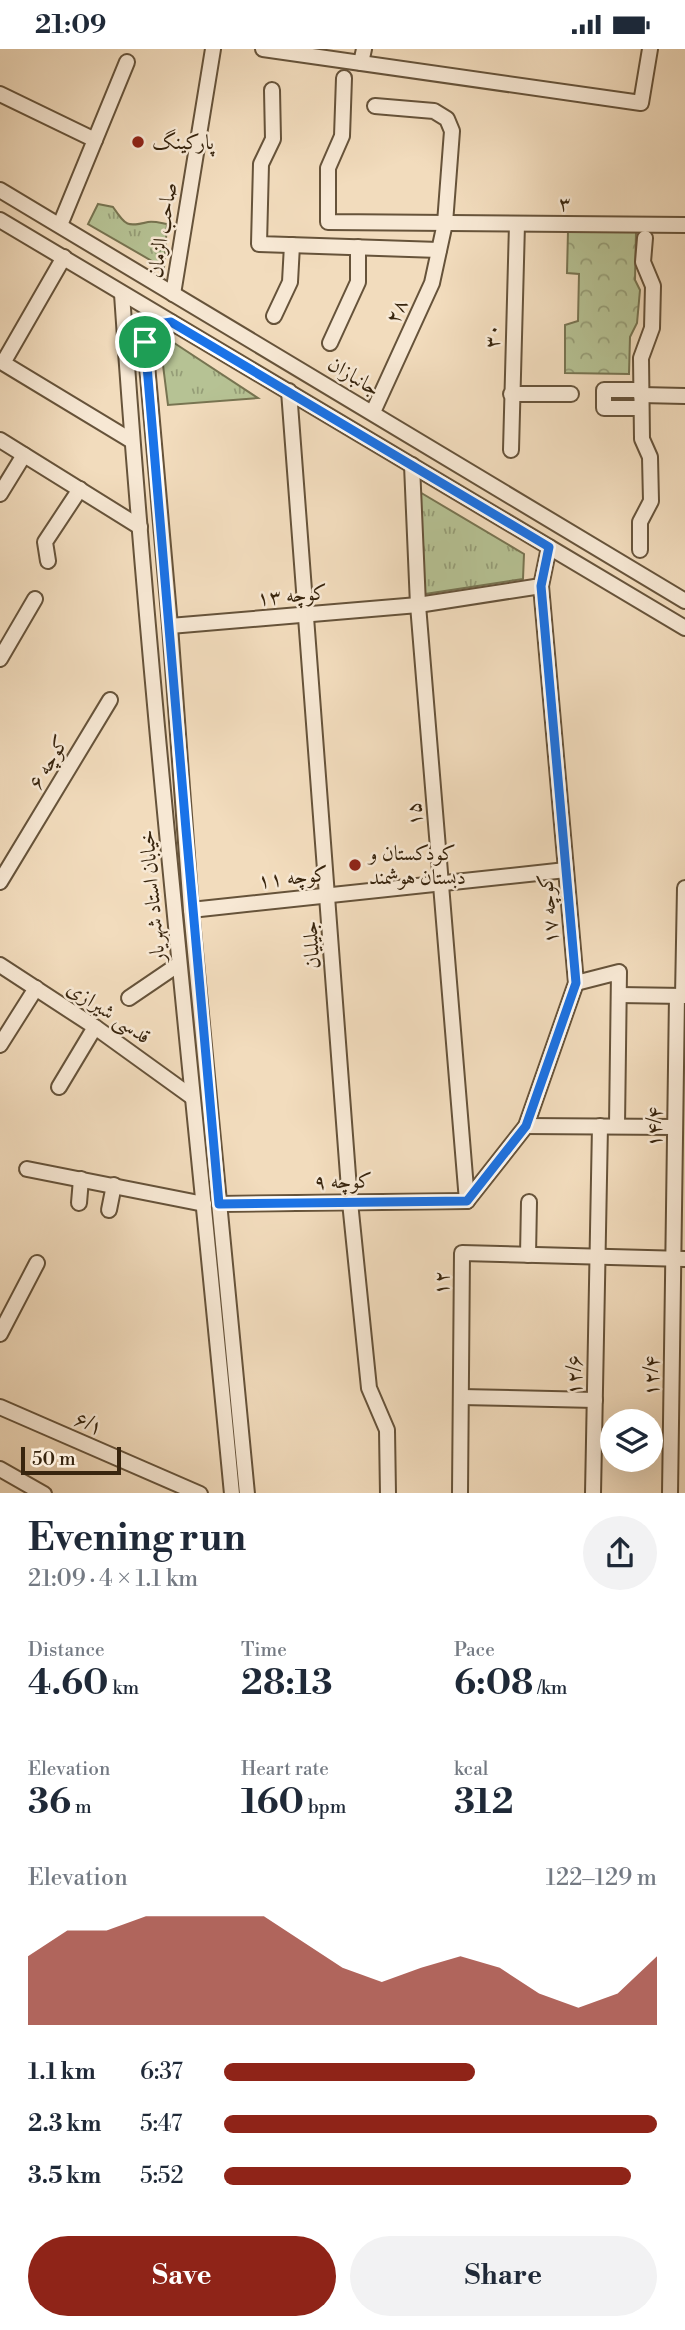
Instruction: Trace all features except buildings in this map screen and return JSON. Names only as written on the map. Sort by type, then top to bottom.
[{"type":"street","name":"صاحب الزمان","points":[[173,294],[213,49]]},
{"type":"street","points":[[263,49],[362,56],[640,103],[650,49]]},
{"type":"street","points":[[60,225],[127,62]]},
{"type":"street","name":"۳","points":[[344,78],[342,136],[328,168],[328,222],[685,225]]},
{"type":"street","points":[[272,90],[273,139],[261,165],[259,244],[439,250]]},
{"type":"street","points":[[0,94],[95,140]]},
{"type":"street","name":"۲۸","points":[[373,412],[432,283],[445,223],[452,131],[447,119],[434,111],[375,106]]},
{"type":"street","name":"جانبازان","points":[[0,190],[685,601]]},
{"type":"street","points":[[0,220],[685,628]]},
{"type":"street","name":"۳۰","points":[[511,450],[517,224]]},
{"type":"street","points":[[640,550],[640,522],[651,501],[650,457],[642,439],[640,358],[652,328],[653,314],[653,286],[643,261],[645,239]]},
{"type":"street","points":[[274,316],[290,282],[292,245]]},
{"type":"street","points":[[330,343],[358,282],[358,247]]},
{"type":"street","points":[[64,257],[3,363],[132,441]]},
{"type":"street","name":"خیابان استاد شهریار","points":[[122,294],[132,441],[192,1097],[211,1204],[247,1493]]},
{"type":"street","name":"خیابان استاد شهریار","points":[[171,322],[153,325],[146,330],[145,342],[170,626],[232,1493]]},
{"type":"street","name":"جلیلیان","points":[[289,391],[304,615],[351,1202],[369,1388],[387,1430],[388,1493]]},
{"type":"street","points":[[511,394],[570,394]]},
{"type":"street","points":[[641,398],[685,396]]},
{"type":"street","points":[[0,440],[140,527]]},
{"type":"street","points":[[0,494],[24,455]]},
{"type":"street","name":"۱۵","points":[[412,465],[418,605],[467,1201]]},
{"type":"street","points":[[48,562],[46,542],[80,489]]},
{"type":"street","name":"کوچه ۱۷","points":[[467,1201],[526,1126],[576,983],[541,586],[549,547]]},
{"type":"street","points":[[622,591],[634,569]]},
{"type":"street","name":"کوچه ۱۳","points":[[170,626],[418,605],[541,586]]},
{"type":"street","points":[[0,659],[35,599]]},
{"type":"street","name":"کوچه ۶","points":[[0,882],[110,700]]},
{"type":"street","name":"کوچه ۱۱","points":[[191,909],[566,870]]},
{"type":"street","name":"۱۴/۴","points":[[679,1259],[675,1127],[685,888]]},
{"type":"street","points":[[129,998],[179,964]]},
{"type":"street","name":"قدسی شیرازی","points":[[0,965],[95,1027],[192,1097]]},
{"type":"street","points":[[576,983],[619,972],[617,1126]]},
{"type":"street","points":[[0,1045],[36,988]]},
{"type":"street","points":[[619,995],[682,996]]},
{"type":"street","points":[[59,1087],[95,1027]]},
{"type":"street","points":[[526,1126],[675,1127]]},
{"type":"street","points":[[597,1257],[600,1126]]},
{"type":"street","name":"کوچه ۹","points":[[27,1169],[211,1204],[467,1201]]},
{"type":"street","points":[[79,1203],[81,1179]]},
{"type":"street","points":[[109,1210],[114,1185]]},
{"type":"street","points":[[528,1255],[529,1202]]},
{"type":"street","name":"۱۲","points":[[460,1493],[462,1253],[679,1259]]},
{"type":"street","name":"۱۲/۶","points":[[593,1493],[597,1257]]},
{"type":"street","name":"۱۲/۴","points":[[670,1493],[679,1259]]},
{"type":"street","points":[[0,1334],[37,1263]]},
{"type":"street","points":[[461,1397],[595,1400]]},
{"type":"street","name":"۶/۱","points":[[0,1407],[200,1493]]},
{"type":"street","points":[[0,1469],[44,1493]]},
{"type":"green space","points":[[98,204],[113,207],[121,218],[131,224],[167,224],[164,268],[88,224]]},
{"type":"green space","points":[[568,231],[636,232],[635,280],[640,290],[637,323],[630,337],[629,374],[565,373],[565,325],[578,321],[579,274],[567,273]]},
{"type":"green space","points":[[159,333],[258,398],[168,405]]},
{"type":"green space","points":[[418,491],[524,554],[523,579],[425,594]]},
{"type":"place","name":"پارکینگ","points":[[138,142]]},
{"type":"place","name":"کودکستان و دبستان هوشمند","points":[[355,865]]},
{"type":"route","points":[[171,322],[549,547],[541,586],[576,983],[526,1126],[467,1201],[219,1204],[191,909],[145,342],[146,330],[153,325],[171,322]]}]
